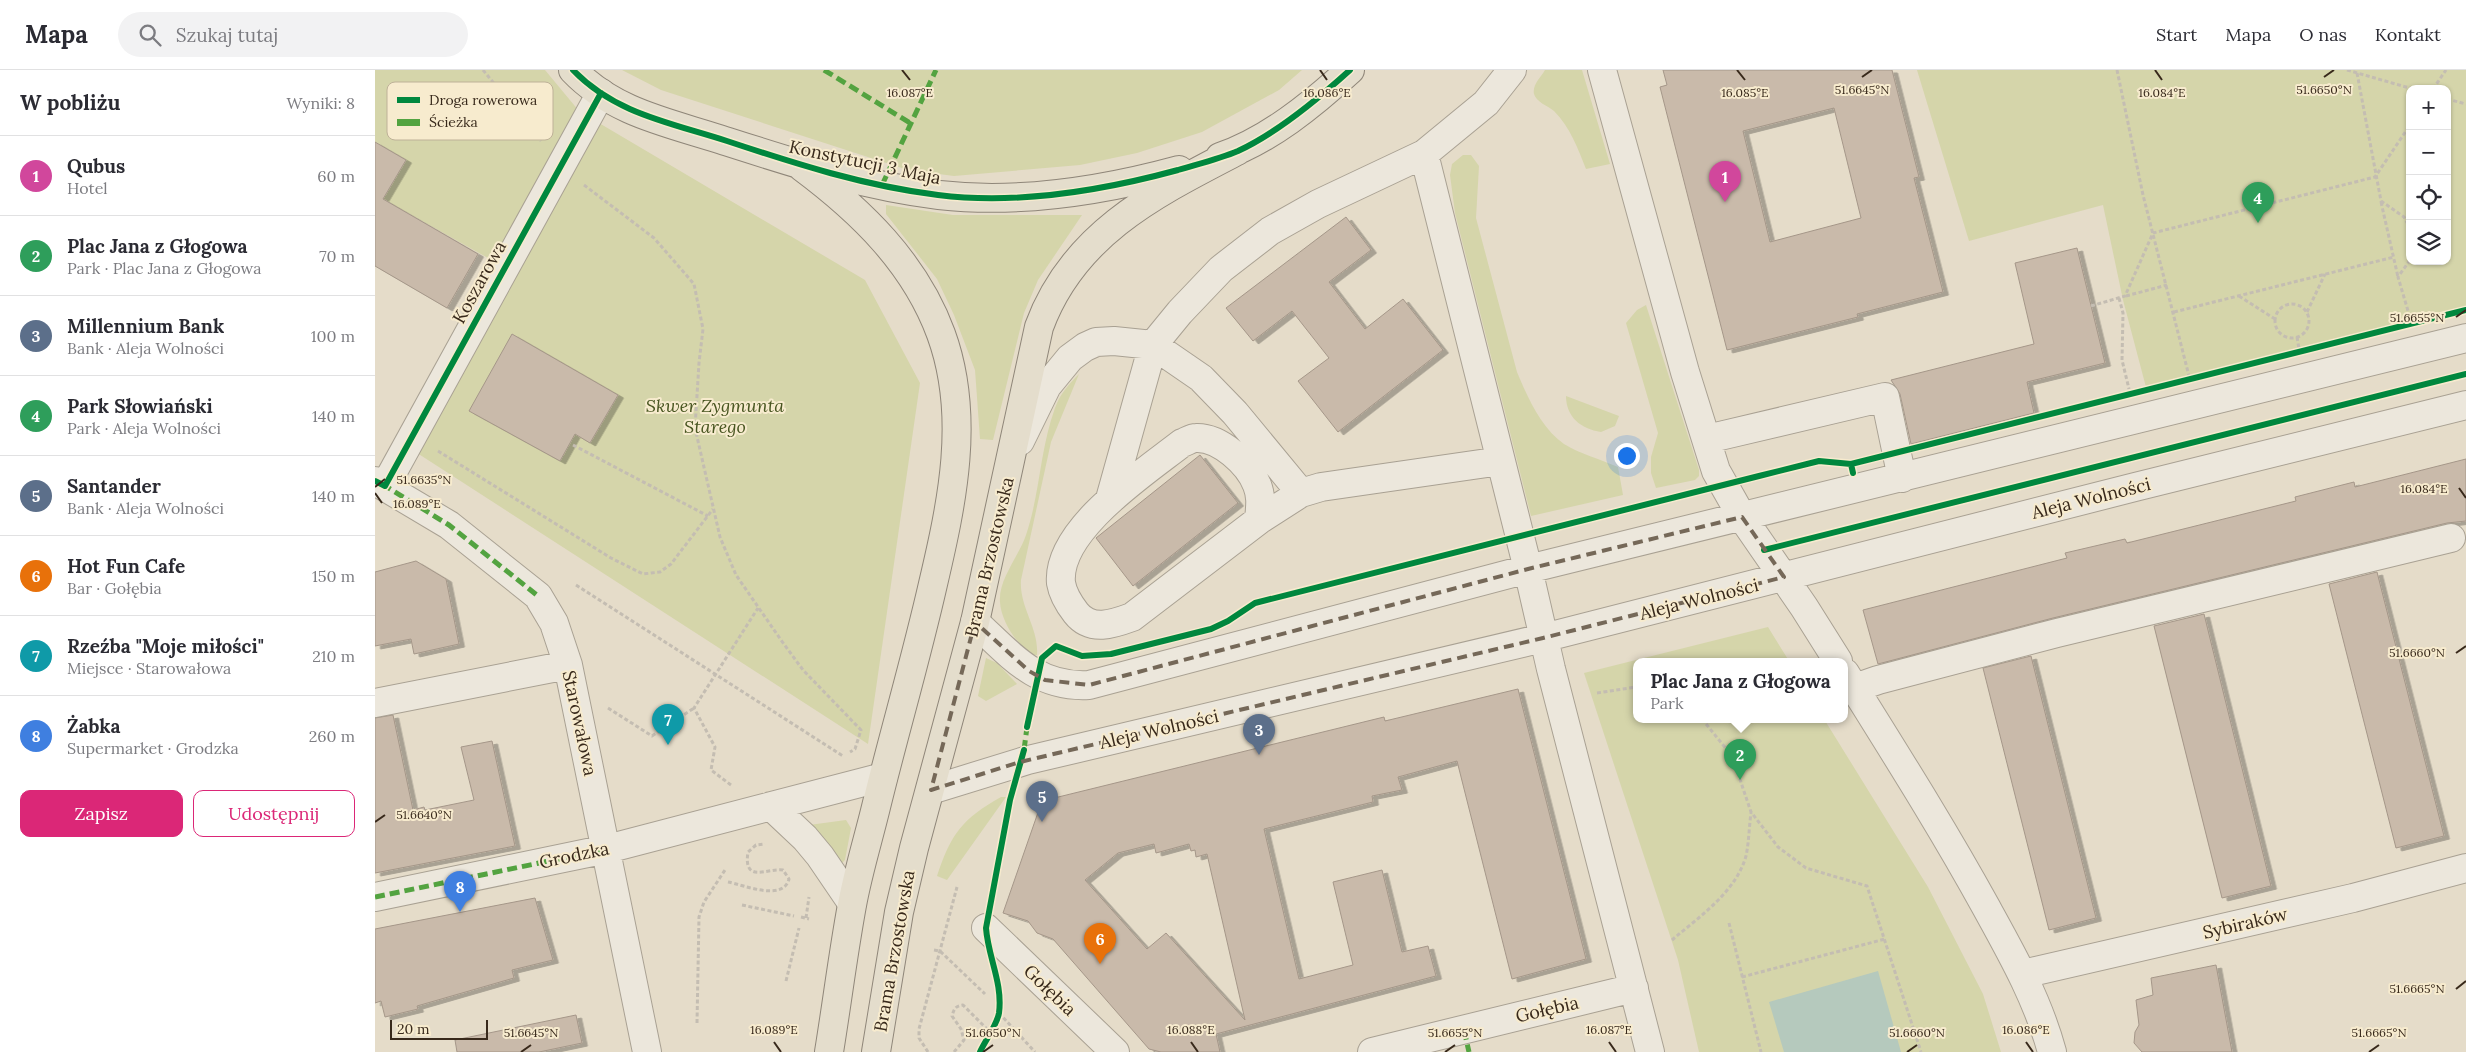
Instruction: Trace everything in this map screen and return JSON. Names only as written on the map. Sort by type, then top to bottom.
[{"type":"main road","name":"Konstytucji 3 Maja","points":[[573,70],[601,93],[637,114],[802,167],[882,185],[939,195],[1005,197],[1115,186],[1194,166],[1237,151],[1306,107],[1350,70]]},
{"type":"main road","name":"Brama Brzostowska","points":[[876,1052],[899,912],[914,848],[975,622],[1039,327],[1055,291],[1071,268],[1110,226],[1136,206],[1168,186],[1237,151]]},
{"type":"main road","points":[[802,167],[832,189],[873,226],[916,282],[941,333],[955,397],[957,440],[952,492],[917,657],[883,777],[852,903],[829,1052]]},
{"type":"street","points":[[1109,499],[1153,346],[1180,312],[1221,269],[1271,231],[1318,204],[1424,154],[1486,103],[1512,70]]},
{"type":"street","points":[[1602,70],[1685,372],[1717,470],[1742,517],[1784,577],[1836,658]]},
{"type":"street","name":"Koszarowa","points":[[380,483],[601,93]]},
{"type":"street","points":[[1424,154],[1528,569],[1543,638],[1650,1052]]},
{"type":"street","points":[[975,622],[1029,671],[1045,680],[1060,684],[1089,685],[1528,569],[2466,338]]},
{"type":"street","points":[[1010,463],[1047,386],[1070,358],[1085,347],[1096,342],[1114,341],[1153,346],[1201,378],[1235,413],[1301,493]]},
{"type":"street","points":[[1707,439],[1885,397],[1903,478]]},
{"type":"street","name":"Aleja Wolności","points":[[931,790],[1028,760],[1543,638],[2466,405]]},
{"type":"street","points":[[1259,520],[1261,502],[1257,485],[1249,470],[1233,453],[1210,440],[1195,438],[1182,444],[1109,499],[1077,536],[1064,563],[1061,583],[1067,601],[1081,619],[1095,625],[1109,626],[1132,617],[1259,520],[1301,493],[1321,486],[1501,461]]},
{"type":"street","name":"Starowałowa","points":[[380,483],[449,526],[538,596],[554,623],[568,664],[647,1052]]},
{"type":"street","points":[[1849,679],[1878,680],[2057,633],[2451,538]]},
{"type":"street","points":[[375,703],[568,664]]},
{"type":"street","points":[[1849,679],[1929,808],[2023,974],[2034,997],[2052,1052]]},
{"type":"street","name":"Grodzka","points":[[375,897],[607,849],[883,777]]},
{"type":"street","points":[[771,806],[810,844],[852,903]]},
{"type":"street","name":"Sybiraków","points":[[2023,974],[2353,898],[2466,868]]},
{"type":"street","name":"Gołębia","points":[[986,928],[1115,1052]]},
{"type":"street","name":"Gołębia","points":[[1371,1052],[1467,1041],[1634,988]]},
{"type":"path","points":[[483,70],[493,82]]},
{"type":"path","points":[[2117,70],[2153,233],[2191,380]]},
{"type":"path","points":[[2347,70],[2406,87]]},
{"type":"path","points":[[2436,85],[2446,70]]},
{"type":"path","points":[[2357,73],[2375,177],[2398,276],[2412,324]]},
{"type":"path","points":[[2451,100],[2466,104]]},
{"type":"path","points":[[2153,233],[2375,177],[2407,130]]},
{"type":"path","points":[[576,585],[843,757],[855,749],[861,730],[803,670],[736,575],[720,537],[695,428],[703,329],[694,284],[655,238],[583,184]]},
{"type":"path","points":[[2381,201],[2404,217],[2406,221]]},
{"type":"path","points":[[2125,296],[2153,233]]},
{"type":"path","points":[[2173,312],[2394,257]]},
{"type":"path","points":[[2398,276],[2406,265]]},
{"type":"path","points":[[2307,312],[2299,305],[2288,304],[2279,309],[2275,319],[2277,330],[2291,338],[2297,337],[2308,327],[2307,312],[2325,274]]},
{"type":"path","points":[[2091,306],[2167,285]]},
{"type":"path","points":[[2239,296],[2275,319]]},
{"type":"path","points":[[2119,298],[2123,314],[2122,360],[2130,395]]},
{"type":"path","points":[[2297,337],[2300,352]]},
{"type":"path","points":[[573,445],[708,516]]},
{"type":"path","points":[[433,448],[611,558],[643,574],[660,572],[671,564],[714,508]]},
{"type":"path","points":[[603,705],[653,736],[694,708],[758,608]]},
{"type":"path","points":[[1597,693],[1633,687]]},
{"type":"path","points":[[694,708],[715,746],[711,770],[735,789]]},
{"type":"path","points":[[1705,723],[1733,756],[1751,812],[1779,847],[1806,868],[1867,886],[1921,1052]]},
{"type":"path","points":[[1671,940],[1712,906],[1732,884],[1745,857],[1751,812]]},
{"type":"path","points":[[728,882],[772,892],[781,891],[787,885],[789,879],[783,870],[774,869],[762,874],[755,873],[747,863],[748,852],[752,847],[763,843],[768,845]]},
{"type":"path","points":[[697,1023],[699,917],[703,902],[725,870]]},
{"type":"path","points":[[928,1052],[919,1038],[919,1030],[957,887]]},
{"type":"path","points":[[801,917],[808,919],[810,901],[807,890]]},
{"type":"path","points":[[742,905],[794,916]]},
{"type":"path","points":[[1729,923],[1761,1052]]},
{"type":"path","points":[[786,981],[799,928]]},
{"type":"path","points":[[1742,977],[1885,939]]},
{"type":"path","points":[[934,950],[940,951],[985,994]]},
{"type":"path","points":[[954,1052],[964,1040],[961,1029],[952,1016],[954,1008],[963,1005],[989,1032]]},
{"type":"path","points":[[999,1013],[1035,1052]]},
{"type":"highlighted area","points":[[1742,517],[1784,577],[1543,638],[1020,762],[931,790],[975,622],[1029,671],[1045,680],[1089,685],[1528,569]]},
{"type":"green space","points":[[375,70],[545,70],[579,111],[495,262],[383,199],[406,160],[375,142]]},
{"type":"green space","points":[[622,70],[1302,70],[1279,90],[1202,132],[1137,153],[1080,165],[954,176],[908,170],[661,90]]},
{"type":"green space","points":[[1545,70],[1582,70],[1610,164],[1586,169],[1565,124],[1554,111],[1535,97],[1534,87]]},
{"type":"green space","points":[[1917,70],[2466,70],[2466,310],[2147,391],[2123,300],[2103,205],[1969,241]]},
{"type":"green space","name":"Skwer Zygmunta Starego","points":[[599,123],[865,280],[920,383],[868,744],[414,451]]},
{"type":"green space","points":[[1463,155],[1471,155],[1479,166],[1476,218],[1517,372],[1525,391],[1542,421],[1564,444],[1618,467],[1623,495],[1531,516],[1455,213],[1450,175],[1452,164]]},
{"type":"green space","points":[[886,205],[953,215],[1082,215],[1038,280],[1024,313],[993,440],[980,439],[975,370],[954,315],[937,279],[886,214]]},
{"type":"green space","points":[[1646,305],[1699,470],[1699,476],[1695,480],[1656,488],[1651,473],[1651,457],[1658,433],[1626,323],[1637,310]]},
{"type":"green space","points":[[1079,374],[1051,442],[1021,580],[1023,599],[1037,645],[1037,655],[1034,655],[1022,646],[1007,625],[1001,609],[1000,594],[1002,585],[1023,543],[1031,519],[1046,439],[1055,408],[1059,398]]},
{"type":"green space","points":[[1566,396],[1619,416],[1615,426],[1601,432],[1581,425],[1572,416]]},
{"type":"green space","points":[[1768,627],[1787,658],[1644,658]]},
{"type":"green space","points":[[986,658],[997,663],[1017,684],[986,701],[978,696]]},
{"type":"green space","points":[[1633,661],[1633,723],[1826,723],[1928,887],[1983,994],[2001,1052],[1699,1052],[1678,960],[1584,673]]},
{"type":"green space","points":[[1001,797],[1006,797],[947,880],[937,876],[947,849],[960,829],[977,813]]},
{"type":"green space","points":[[846,820],[851,828],[845,860],[838,867],[809,825]]},
{"type":"shaded area","points":[[1878,971],[1901,1052],[1784,1052],[1769,1002]]},
{"type":"building","points":[[1663,70],[1892,70],[1919,177],[1914,178],[1943,292],[1857,314],[1858,317],[1727,350],[1660,87],[1667,85]],"holes":[[[1834,108],[1861,218],[1770,242],[1743,131]]]},
{"type":"building","points":[[375,142],[406,160],[383,199],[478,254],[447,308],[375,266]]},
{"type":"building","points":[[1346,217],[1371,250],[1329,282],[1365,329],[1403,299],[1443,350],[1338,432],[1298,381],[1329,358],[1292,311],[1253,341],[1226,308]]},
{"type":"building","points":[[2077,248],[2105,363],[2027,382],[2034,413],[1911,444],[1900,394],[1891,380],[2034,344],[2015,263]]},
{"type":"building","points":[[512,334],[618,395],[590,443],[575,434],[560,461],[469,411]]},
{"type":"building","points":[[1200,455],[1238,503],[1133,586],[1096,538]]},
{"type":"building","points":[[2466,459],[2466,521],[2447,523],[2053,618],[1878,664],[1863,610],[2067,558],[2065,553],[2125,539],[2127,543],[2296,501],[2295,497],[2354,482],[2355,487]]},
{"type":"building","points":[[416,561],[446,579],[459,644],[414,654],[411,639],[375,646],[375,572]]},
{"type":"building","points":[[2377,572],[2444,836],[2396,848],[2329,584]]},
{"type":"building","points":[[2204,614],[2271,886],[2222,898],[2154,626]]},
{"type":"building","points":[[2031,656],[2096,918],[2049,930],[1983,668]]},
{"type":"building","points":[[1518,689],[1586,959],[1512,979],[1457,761],[1398,777],[1402,790],[1372,796],[1373,802],[1264,829],[1299,979],[1353,965],[1333,882],[1382,870],[1402,952],[1428,946],[1436,976],[1216,1034],[1220,1052],[1161,1052],[1149,1049],[1053,939],[1037,933],[1028,921],[1003,913],[1042,801],[1384,717],[1385,721]],"holes":[[[1154,844],[1156,853],[1189,844],[1191,851],[1195,850],[1196,857],[1207,854],[1245,1020],[1166,933],[1147,949],[1085,880],[1118,853]]]},
{"type":"building","points":[[393,715],[413,810],[424,807],[425,810],[474,800],[461,747],[492,741],[515,846],[375,873],[375,718]]},
{"type":"building","points":[[535,898],[553,960],[512,970],[514,978],[417,1006],[418,1009],[385,1017],[381,1001],[375,1003],[375,929]]},
{"type":"building","points":[[2216,965],[2232,1052],[2142,1052],[2134,1043],[2135,1032],[2139,1025],[2136,1000],[2153,995],[2151,978]]},
{"type":"building","points":[[576,1015],[582,1043],[539,1052],[457,1052],[455,1040]]},
{"type":"marked path","points":[[824,70],[910,123]]},
{"type":"marked path","points":[[882,185],[936,70]]},
{"type":"marked path","points":[[382,484],[449,525],[538,596]]},
{"type":"marked path","points":[[1024,750],[1027,727]]},
{"type":"marked path","points":[[375,897],[607,849]]},
{"type":"marked path","points":[[1464,1030],[1469,1052]]},
{"type":"cycle path","points":[[573,70],[589,85],[607,97],[626,107],[665,122],[805,166],[857,180],[911,191],[968,198],[1028,197],[1089,190],[1149,178],[1231,154],[1253,144],[1282,125],[1311,104],[1350,70]]},
{"type":"cycle path","points":[[375,481],[385,486],[601,93]]},
{"type":"cycle path","points":[[1851,464],[2466,310]]},
{"type":"cycle path","points":[[1764,550],[2466,374]]},
{"type":"cycle path","points":[[1027,727],[1042,658],[1056,646],[1082,656],[1111,654],[1211,629],[1228,621],[1255,603],[1819,461],[1851,464],[1853,473]]},
{"type":"cycle path","points":[[980,1052],[999,1013],[999,991],[986,928],[1010,800],[1024,750]]},
{"type":"place","name":"Qubus","points":[[1725,202]]},
{"type":"place","name":"Park Słowiański","points":[[2258,223]]},
{"type":"place","name":"Rzeźba \"Moje miłości\"","points":[[668,745]]},
{"type":"place","name":"Millennium Bank","points":[[1259,755]]},
{"type":"place","name":"Plac Jana z Głogowa","points":[[1740,780]]},
{"type":"place","name":"Santander","points":[[1042,822]]},
{"type":"place","name":"Żabka","points":[[460,912]]},
{"type":"place","name":"Hot Fun Cafe","points":[[1100,964]]}]
